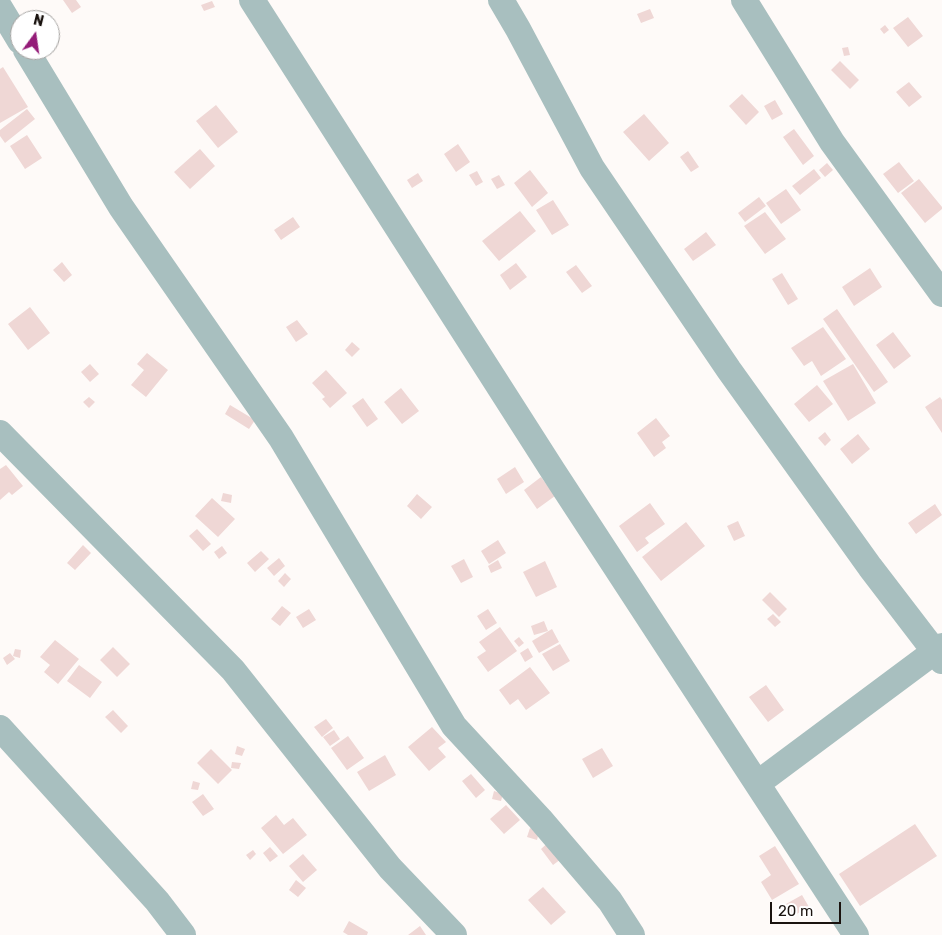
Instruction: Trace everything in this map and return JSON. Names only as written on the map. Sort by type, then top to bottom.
[{"type":"street","points":[[252,0],[552,471],[758,783],[850,933]]},
{"type":"street","points":[[501,0],[592,168],[729,370],[870,567],[940,652],[758,783]]},
{"type":"street","points":[[744,0],[832,142],[942,294]]},
{"type":"street","points":[[0,8],[10,24]]},
{"type":"street","points":[[32,60],[121,207],[281,438],[454,726],[540,819],[610,901],[632,935]]},
{"type":"street","points":[[0,433],[234,670],[390,868],[454,935]]},
{"type":"street","points":[[0,728],[157,901],[183,935]]},
{"type":"building","points":[[63,0],[76,0],[81,7],[72,13]]},
{"type":"building","points":[[212,1],[215,7],[204,11],[201,5]]},
{"type":"building","points":[[650,9],[654,18],[641,23],[637,14]]},
{"type":"building","points":[[908,17],[923,36],[908,47],[893,28]]},
{"type":"building","points":[[885,25],[889,30],[884,34],[880,29]]},
{"type":"building","points":[[848,47],[850,55],[844,56],[842,48]]},
{"type":"building","points":[[840,61],[859,80],[850,89],[831,70]]},
{"type":"building","points":[[3,67],[28,107],[0,123],[0,69]]},
{"type":"building","points":[[909,82],[922,97],[909,107],[896,92]]},
{"type":"building","points":[[742,94],[759,112],[746,125],[729,106]]},
{"type":"building","points":[[775,100],[783,114],[772,120],[764,106]]},
{"type":"building","points":[[216,105],[238,132],[218,148],[196,121]]},
{"type":"building","points":[[27,109],[35,119],[5,143],[0,136],[0,130]]},
{"type":"building","points":[[644,114],[669,143],[649,161],[623,132]]},
{"type":"building","points":[[794,129],[814,156],[803,165],[783,137]]},
{"type":"building","points":[[27,135],[42,158],[25,169],[10,146]]},
{"type":"building","points":[[458,144],[470,162],[456,172],[444,154]]},
{"type":"building","points":[[200,149],[215,166],[190,189],[174,172]]},
{"type":"building","points":[[688,151],[699,167],[691,172],[680,157]]},
{"type":"building","points":[[899,162],[914,181],[898,193],[883,174]]},
{"type":"building","points":[[827,163],[833,170],[825,177],[819,170]]},
{"type":"building","points":[[814,169],[821,178],[800,195],[792,186]]},
{"type":"building","points":[[530,170],[548,193],[532,207],[514,183]]},
{"type":"building","points":[[477,171],[483,182],[476,186],[469,175]]},
{"type":"building","points":[[418,173],[423,181],[412,188],[407,180]]},
{"type":"building","points":[[499,175],[505,185],[497,189],[491,179]]},
{"type":"building","points":[[919,179],[942,207],[925,223],[901,193]]},
{"type":"building","points":[[786,189],[801,210],[781,224],[766,203]]},
{"type":"building","points":[[759,197],[766,206],[745,222],[738,213]]},
{"type":"building","points":[[553,200],[569,225],[552,235],[536,210]]},
{"type":"building","points":[[520,211],[536,231],[499,261],[482,241]]},
{"type":"building","points":[[765,212],[786,239],[765,254],[744,226]]},
{"type":"building","points":[[293,217],[300,227],[281,240],[274,230]]},
{"type":"building","points":[[706,232],[716,245],[693,261],[684,249]]},
{"type":"building","points":[[62,262],[72,275],[64,282],[53,270]]},
{"type":"building","points":[[516,263],[527,277],[510,290],[500,275]]},
{"type":"building","points":[[576,265],[592,286],[582,293],[566,272]]},
{"type":"building","points":[[870,268],[882,287],[854,306],[842,287]]},
{"type":"building","points":[[782,273],[798,299],[788,305],[772,279]]},
{"type":"building","points":[[30,307],[50,333],[28,350],[8,324]]},
{"type":"building","points":[[837,309],[888,382],[874,392],[823,319]]},
{"type":"building","points":[[297,320],[308,334],[296,342],[286,327]]},
{"type":"building","points":[[823,327],[846,359],[821,376],[812,361],[804,366],[791,348]]},
{"type":"building","points":[[893,332],[911,356],[894,369],[876,345]]},
{"type":"building","points":[[352,342],[360,349],[352,357],[345,350]]},
{"type":"building","points":[[147,353],[168,370],[146,397],[131,385],[144,370],[137,364]]},
{"type":"building","points":[[90,364],[99,374],[90,382],[81,372]]},
{"type":"building","points":[[853,364],[876,403],[848,421],[823,381]]},
{"type":"building","points":[[326,370],[347,393],[330,408],[322,399],[325,397],[312,383]]},
{"type":"building","points":[[817,385],[833,404],[809,422],[794,404]]},
{"type":"building","points":[[401,388],[419,411],[402,424],[384,402]]},
{"type":"building","points":[[89,397],[95,402],[89,408],[83,402]]},
{"type":"building","points":[[940,397],[942,400],[942,433],[925,407]]},
{"type":"building","points":[[363,398],[378,419],[367,427],[352,406]]},
{"type":"building","points":[[230,405],[255,420],[249,429],[225,414]]},
{"type":"building","points":[[656,418],[670,436],[662,442],[666,448],[654,457],[637,433]]},
{"type":"building","points":[[825,432],[831,440],[825,446],[818,438]]},
{"type":"building","points":[[858,434],[870,449],[852,464],[840,449]]},
{"type":"building","points":[[6,465],[23,486],[12,495],[9,492],[0,500],[0,469]]},
{"type":"building","points":[[515,467],[524,482],[506,494],[497,479]]},
{"type":"building","points":[[541,477],[555,496],[537,509],[524,490]]},
{"type":"building","points":[[223,493],[232,495],[231,503],[221,501]]},
{"type":"building","points":[[417,494],[432,507],[421,519],[407,506]]},
{"type":"building","points":[[212,498],[235,519],[218,537],[195,516]]},
{"type":"building","points":[[650,503],[665,524],[645,538],[649,543],[637,552],[619,526]]},
{"type":"building","points":[[935,504],[942,515],[916,534],[908,523]]},
{"type":"building","points":[[738,521],[745,536],[734,541],[727,526]]},
{"type":"building","points":[[686,522],[705,546],[661,581],[642,557]]},
{"type":"building","points":[[197,529],[211,544],[203,551],[189,536]]},
{"type":"building","points":[[498,540],[506,553],[489,564],[481,551]]},
{"type":"building","points":[[83,545],[91,553],[75,570],[67,563]]},
{"type":"building","points":[[222,546],[227,553],[219,559],[214,552]]},
{"type":"building","points":[[261,551],[269,559],[255,572],[247,563]]},
{"type":"building","points":[[279,558],[285,566],[274,576],[267,568]]},
{"type":"building","points":[[464,559],[473,577],[461,583],[451,566]]},
{"type":"building","points":[[498,560],[502,568],[491,573],[488,566]]},
{"type":"building","points":[[545,561],[557,587],[536,597],[523,572]]},
{"type":"building","points":[[285,573],[291,579],[284,587],[278,581]]},
{"type":"building","points":[[770,592],[787,609],[779,617],[762,600]]},
{"type":"building","points":[[282,606],[291,613],[280,626],[271,619]]},
{"type":"building","points":[[309,609],[316,620],[303,628],[296,617]]},
{"type":"building","points":[[488,609],[497,623],[486,630],[477,616]]},
{"type":"building","points":[[773,614],[781,622],[775,627],[767,619]]},
{"type":"building","points":[[544,621],[548,631],[534,635],[531,626]]},
{"type":"building","points":[[500,627],[517,651],[488,672],[477,657],[486,651],[479,642]]},
{"type":"building","points":[[552,629],[559,642],[539,653],[532,641]]},
{"type":"building","points":[[519,637],[524,643],[519,647],[514,641]]},
{"type":"building","points":[[55,640],[79,659],[58,684],[44,672],[50,665],[40,657]]},
{"type":"building","points":[[560,644],[570,661],[553,671],[542,654]]},
{"type":"building","points":[[113,647],[130,664],[117,677],[100,660]]},
{"type":"building","points":[[528,648],[533,657],[525,662],[520,653]]},
{"type":"building","points":[[15,649],[21,650],[20,658],[13,656]]},
{"type":"building","points":[[10,653],[15,659],[7,665],[3,658]]},
{"type":"building","points":[[79,665],[102,682],[90,698],[67,681]]},
{"type":"building","points":[[530,667],[550,693],[526,710],[518,699],[510,705],[499,690]]},
{"type":"building","points":[[766,685],[784,710],[768,722],[749,697]]},
{"type":"building","points":[[113,710],[128,726],[121,733],[105,717]]},
{"type":"building","points":[[326,719],[333,728],[322,737],[314,727]]},
{"type":"building","points":[[432,727],[446,742],[438,748],[446,757],[429,771],[408,747]]},
{"type":"building","points":[[334,730],[340,739],[330,746],[323,737]]},
{"type":"building","points":[[348,736],[364,758],[347,770],[331,748]]},
{"type":"building","points":[[237,746],[245,749],[242,756],[235,754]]},
{"type":"building","points":[[602,748],[613,766],[593,778],[582,759]]},
{"type":"building","points":[[211,749],[232,770],[218,784],[197,763]]},
{"type":"building","points":[[385,755],[396,775],[369,791],[357,772]]},
{"type":"building","points":[[232,762],[241,763],[239,769],[231,768]]},
{"type":"building","points":[[471,774],[485,790],[476,798],[462,781]]},
{"type":"building","points":[[193,781],[200,783],[198,790],[191,789]]},
{"type":"building","points":[[494,791],[503,794],[501,801],[492,799]]},
{"type":"building","points":[[203,794],[214,809],[203,816],[192,802]]},
{"type":"building","points":[[506,805],[520,820],[504,834],[490,819]]},
{"type":"building","points":[[276,815],[284,825],[293,818],[307,835],[283,854],[261,828]]},
{"type":"building","points":[[915,824],[937,856],[860,906],[839,874]]},
{"type":"building","points":[[530,828],[539,832],[537,840],[527,837]]},
{"type":"building","points":[[551,840],[565,856],[553,865],[541,849]]},
{"type":"building","points":[[775,846],[799,884],[772,900],[761,882],[771,875],[759,856]]},
{"type":"building","points":[[270,847],[278,856],[270,862],[263,853]]},
{"type":"building","points":[[253,850],[256,854],[250,860],[246,855]]},
{"type":"building","points":[[303,854],[317,870],[303,882],[289,866]]},
{"type":"building","points":[[296,880],[306,888],[298,897],[289,890]]},
{"type":"building","points":[[543,887],[566,912],[551,925],[528,900]]},
{"type":"building","points":[[802,895],[809,907],[793,916],[786,904]]},
{"type":"building","points":[[349,921],[368,932],[367,935],[348,935],[343,932]]},
{"type":"building","points":[[420,926],[426,935],[408,935]]}]
